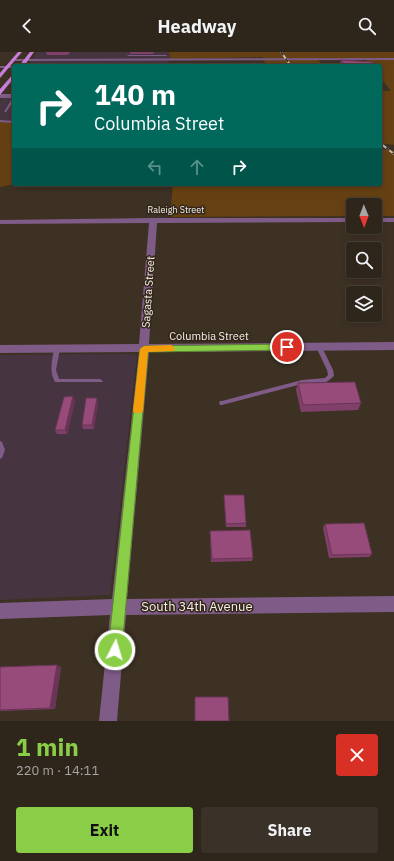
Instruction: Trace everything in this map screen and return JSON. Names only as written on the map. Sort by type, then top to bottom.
[{"type":"main road","points":[[0,76],[20,52]]},
{"type":"main road","points":[[23,64],[32,52]]},
{"type":"main road","points":[[0,95],[12,78]]},
{"type":"street","points":[[13,60],[167,58],[394,59]]},
{"type":"street","points":[[0,67],[12,67]]},
{"type":"street","points":[[0,95],[12,97]]},
{"type":"street","name":"Sagasta Street","points":[[108,721],[144,349],[153,220]]},
{"type":"street","name":"Raleigh Street","points":[[2,222],[346,220]]},
{"type":"street","points":[[382,220],[394,220]]},
{"type":"street","points":[[0,232],[2,222]]},
{"type":"street","name":"Columbia Street","points":[[0,349],[394,346]]},
{"type":"street","name":"South 34th Avenue","points":[[0,611],[119,607],[394,604]]},
{"type":"lane","points":[[128,56],[167,58],[166,52]]},
{"type":"lane","points":[[5,111],[12,100]]},
{"type":"lane","points":[[0,121],[12,122]]},
{"type":"lane","points":[[222,403],[302,382],[326,380],[331,376],[330,370],[319,347]]},
{"type":"lane","points":[[57,349],[53,365],[54,376],[57,381],[100,382]]},
{"type":"lane","points":[[0,444],[2,450],[0,456]]},
{"type":"shaded area","points":[[37,52],[169,52],[170,59],[32,59]]},
{"type":"shaded area","points":[[169,52],[394,52],[394,58],[263,57],[170,59]]},
{"type":"shaded area","points":[[169,60],[168,64],[29,64],[31,61]]},
{"type":"shaded area","points":[[264,60],[318,60],[321,64],[265,64]]},
{"type":"shaded area","points":[[366,60],[394,60],[394,145],[382,143],[382,91],[391,91],[382,80],[382,64],[369,64]]},
{"type":"shaded area","points":[[3,97],[12,97],[12,122],[0,122],[0,101]]},
{"type":"shaded area","points":[[0,122],[12,122],[12,184],[0,187]]},
{"type":"shaded area","points":[[382,149],[394,151],[394,216],[382,216],[382,198],[346,198],[346,216],[170,217],[173,186],[382,186]]},
{"type":"shaded area","points":[[0,355],[137,355],[110,595],[0,600]]},
{"type":"building","points":[[341,60],[373,62],[374,64],[344,64]]},
{"type":"building","points":[[355,382],[361,403],[303,405],[298,383]]},
{"type":"building","points":[[73,396],[65,430],[55,430],[64,397]]},
{"type":"building","points":[[86,398],[97,398],[92,425],[82,425]]},
{"type":"building","points":[[224,495],[244,495],[246,523],[226,524]]},
{"type":"building","points":[[364,523],[372,554],[332,555],[325,524]]},
{"type":"building","points":[[250,530],[253,558],[212,559],[210,531]]},
{"type":"building","points":[[57,665],[50,708],[0,710],[0,667]]},
{"type":"building","points":[[195,697],[228,697],[229,721],[195,721]]},
{"type":"railway","points":[[281,52],[290,64]]},
{"type":"railway","points":[[382,145],[394,154]]},
{"type":"slow traffic","points":[[138,411],[144,349],[171,348]]},
{"type":"route","points":[[115,650],[144,349],[287,347]]}]
